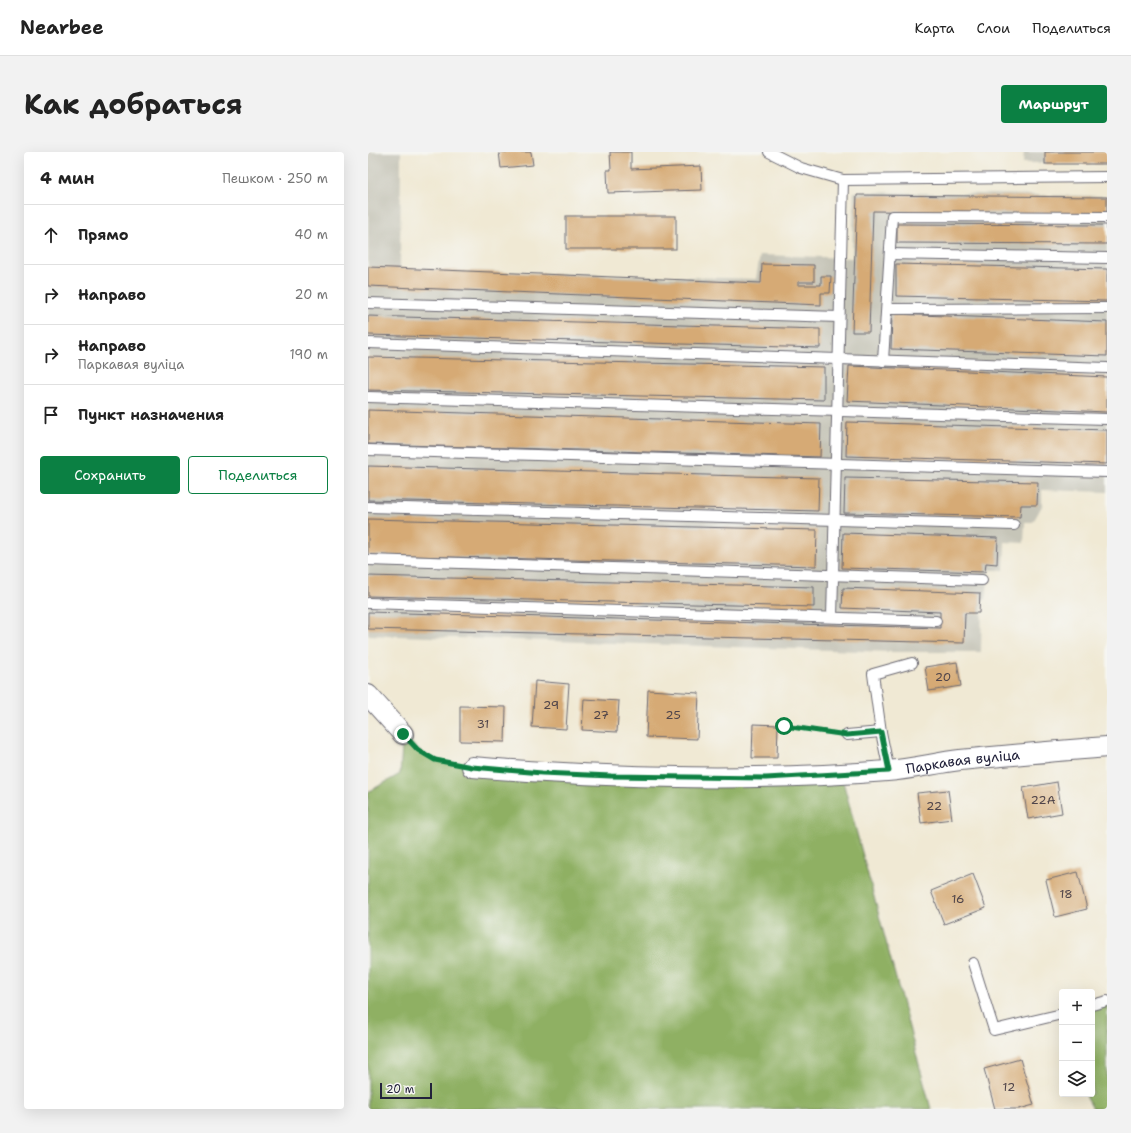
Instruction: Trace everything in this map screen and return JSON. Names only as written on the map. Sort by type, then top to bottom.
[{"type":"street","points":[[368,695],[403,734]]},
{"type":"street","name":"Паркавая вуліца","points":[[472,767],[542,773],[611,776],[766,778],[889,771],[960,760],[1107,747]]},
{"type":"lane","points":[[769,152],[801,168],[843,180],[1107,177]]},
{"type":"lane","points":[[832,617],[843,180]]},
{"type":"lane","points":[[883,361],[892,216],[1107,217]]},
{"type":"lane","points":[[890,254],[1107,258]]},
{"type":"lane","points":[[368,303],[839,317]]},
{"type":"lane","points":[[886,309],[1107,308]]},
{"type":"lane","points":[[368,343],[1107,368]]},
{"type":"lane","points":[[368,397],[1107,419]]},
{"type":"lane","points":[[368,450],[1107,472]]},
{"type":"lane","points":[[368,507],[1014,525]]},
{"type":"lane","points":[[368,560],[982,580]]},
{"type":"lane","points":[[368,603],[936,621]]},
{"type":"lane","points":[[889,771],[881,732],[873,674],[892,667],[912,663]]},
{"type":"lane","points":[[847,735],[881,732]]},
{"type":"lane","points":[[973,963],[994,1030],[1059,1015]]},
{"type":"lane","points":[[1095,1004],[1107,1000]]},
{"type":"path","points":[[780,725],[847,735]]},
{"type":"path","points":[[403,734],[418,750],[435,760],[472,767]]},
{"type":"shaded area","points":[[368,152],[401,152],[400,269],[756,279],[760,255],[852,258],[854,192],[1107,196],[1107,492],[1042,490],[1042,506],[1033,522],[1025,522],[1024,543],[1005,542],[1004,570],[989,570],[986,599],[982,600],[981,652],[892,652],[368,635]]},
{"type":"shaded area","points":[[1024,152],[1107,152],[1107,163],[1023,163]]},
{"type":"green space","points":[[403,734],[418,750],[435,760],[472,767],[841,774],[931,1109],[368,1109],[368,792],[400,774]]},
{"type":"green space","points":[[1107,1001],[1107,1109],[1093,1109],[1087,1097],[1095,1097],[1095,1004]]},
{"type":"building","points":[[499,152],[531,152],[533,165],[501,168]]},
{"type":"building","points":[[610,152],[631,152],[631,169],[701,166],[702,190],[608,193],[607,170],[611,170]]},
{"type":"building","points":[[1045,152],[1107,152],[1107,164],[1045,164]]},
{"type":"building","points":[[857,195],[1107,197],[1107,214],[873,211],[869,332],[852,332]]},
{"type":"building","points":[[566,216],[676,216],[676,249],[566,249]]},
{"type":"building","points":[[897,224],[1107,225],[1107,244],[897,243]]},
{"type":"building","points":[[762,264],[814,265],[814,282],[798,282],[798,285],[821,285],[821,276],[831,276],[830,293],[821,293],[821,305],[368,286],[368,267],[761,283]]},
{"type":"building","points":[[896,264],[1107,269],[1107,301],[896,296]]},
{"type":"building","points":[[892,314],[1107,322],[1107,356],[891,349]]},
{"type":"building","points":[[368,316],[820,329],[820,348],[368,335]]},
{"type":"building","points":[[368,357],[824,367],[824,400],[368,390]]},
{"type":"building","points":[[849,366],[1107,377],[1107,412],[847,401]]},
{"type":"building","points":[[368,410],[821,424],[820,457],[368,444]]},
{"type":"building","points":[[847,422],[1107,430],[1107,464],[846,456]]},
{"type":"building","points":[[368,466],[819,478],[818,511],[368,500]]},
{"type":"building","points":[[845,478],[1038,482],[1037,505],[1021,505],[1020,517],[844,513]]},
{"type":"building","points":[[368,519],[817,530],[816,566],[368,555]]},
{"type":"building","points":[[843,533],[998,538],[997,564],[986,563],[985,572],[842,568]]},
{"type":"building","points":[[368,576],[814,587],[814,607],[368,596]]},
{"type":"building","points":[[843,588],[980,593],[979,613],[965,613],[964,643],[368,629],[368,612],[940,628],[940,612],[842,608]]},
{"type":"building","points":[[957,662],[961,686],[929,691],[925,667]]},
{"type":"building","points":[[535,681],[569,684],[566,729],[532,727]]},
{"type":"building","points":[[648,690],[699,693],[697,739],[646,737]]},
{"type":"building","points":[[584,699],[619,701],[617,732],[582,730]]},
{"type":"building","points":[[460,706],[506,707],[505,742],[460,741]]},
{"type":"building","points":[[753,724],[778,725],[777,758],[752,758]]},
{"type":"building","points":[[1057,782],[1062,813],[1028,819],[1023,788]]},
{"type":"building","points":[[948,790],[952,819],[921,823],[917,793]]},
{"type":"building","points":[[1078,872],[1087,909],[1055,917],[1046,880]]},
{"type":"building","points":[[973,874],[986,908],[944,924],[931,891]]},
{"type":"building","points":[[1020,1059],[1034,1105],[1019,1109],[995,1109],[984,1069]]},
{"type":"route","points":[[403,734],[418,750],[435,760],[472,767],[542,773],[611,776],[766,778],[889,771],[881,732],[847,735],[784,726]]}]
